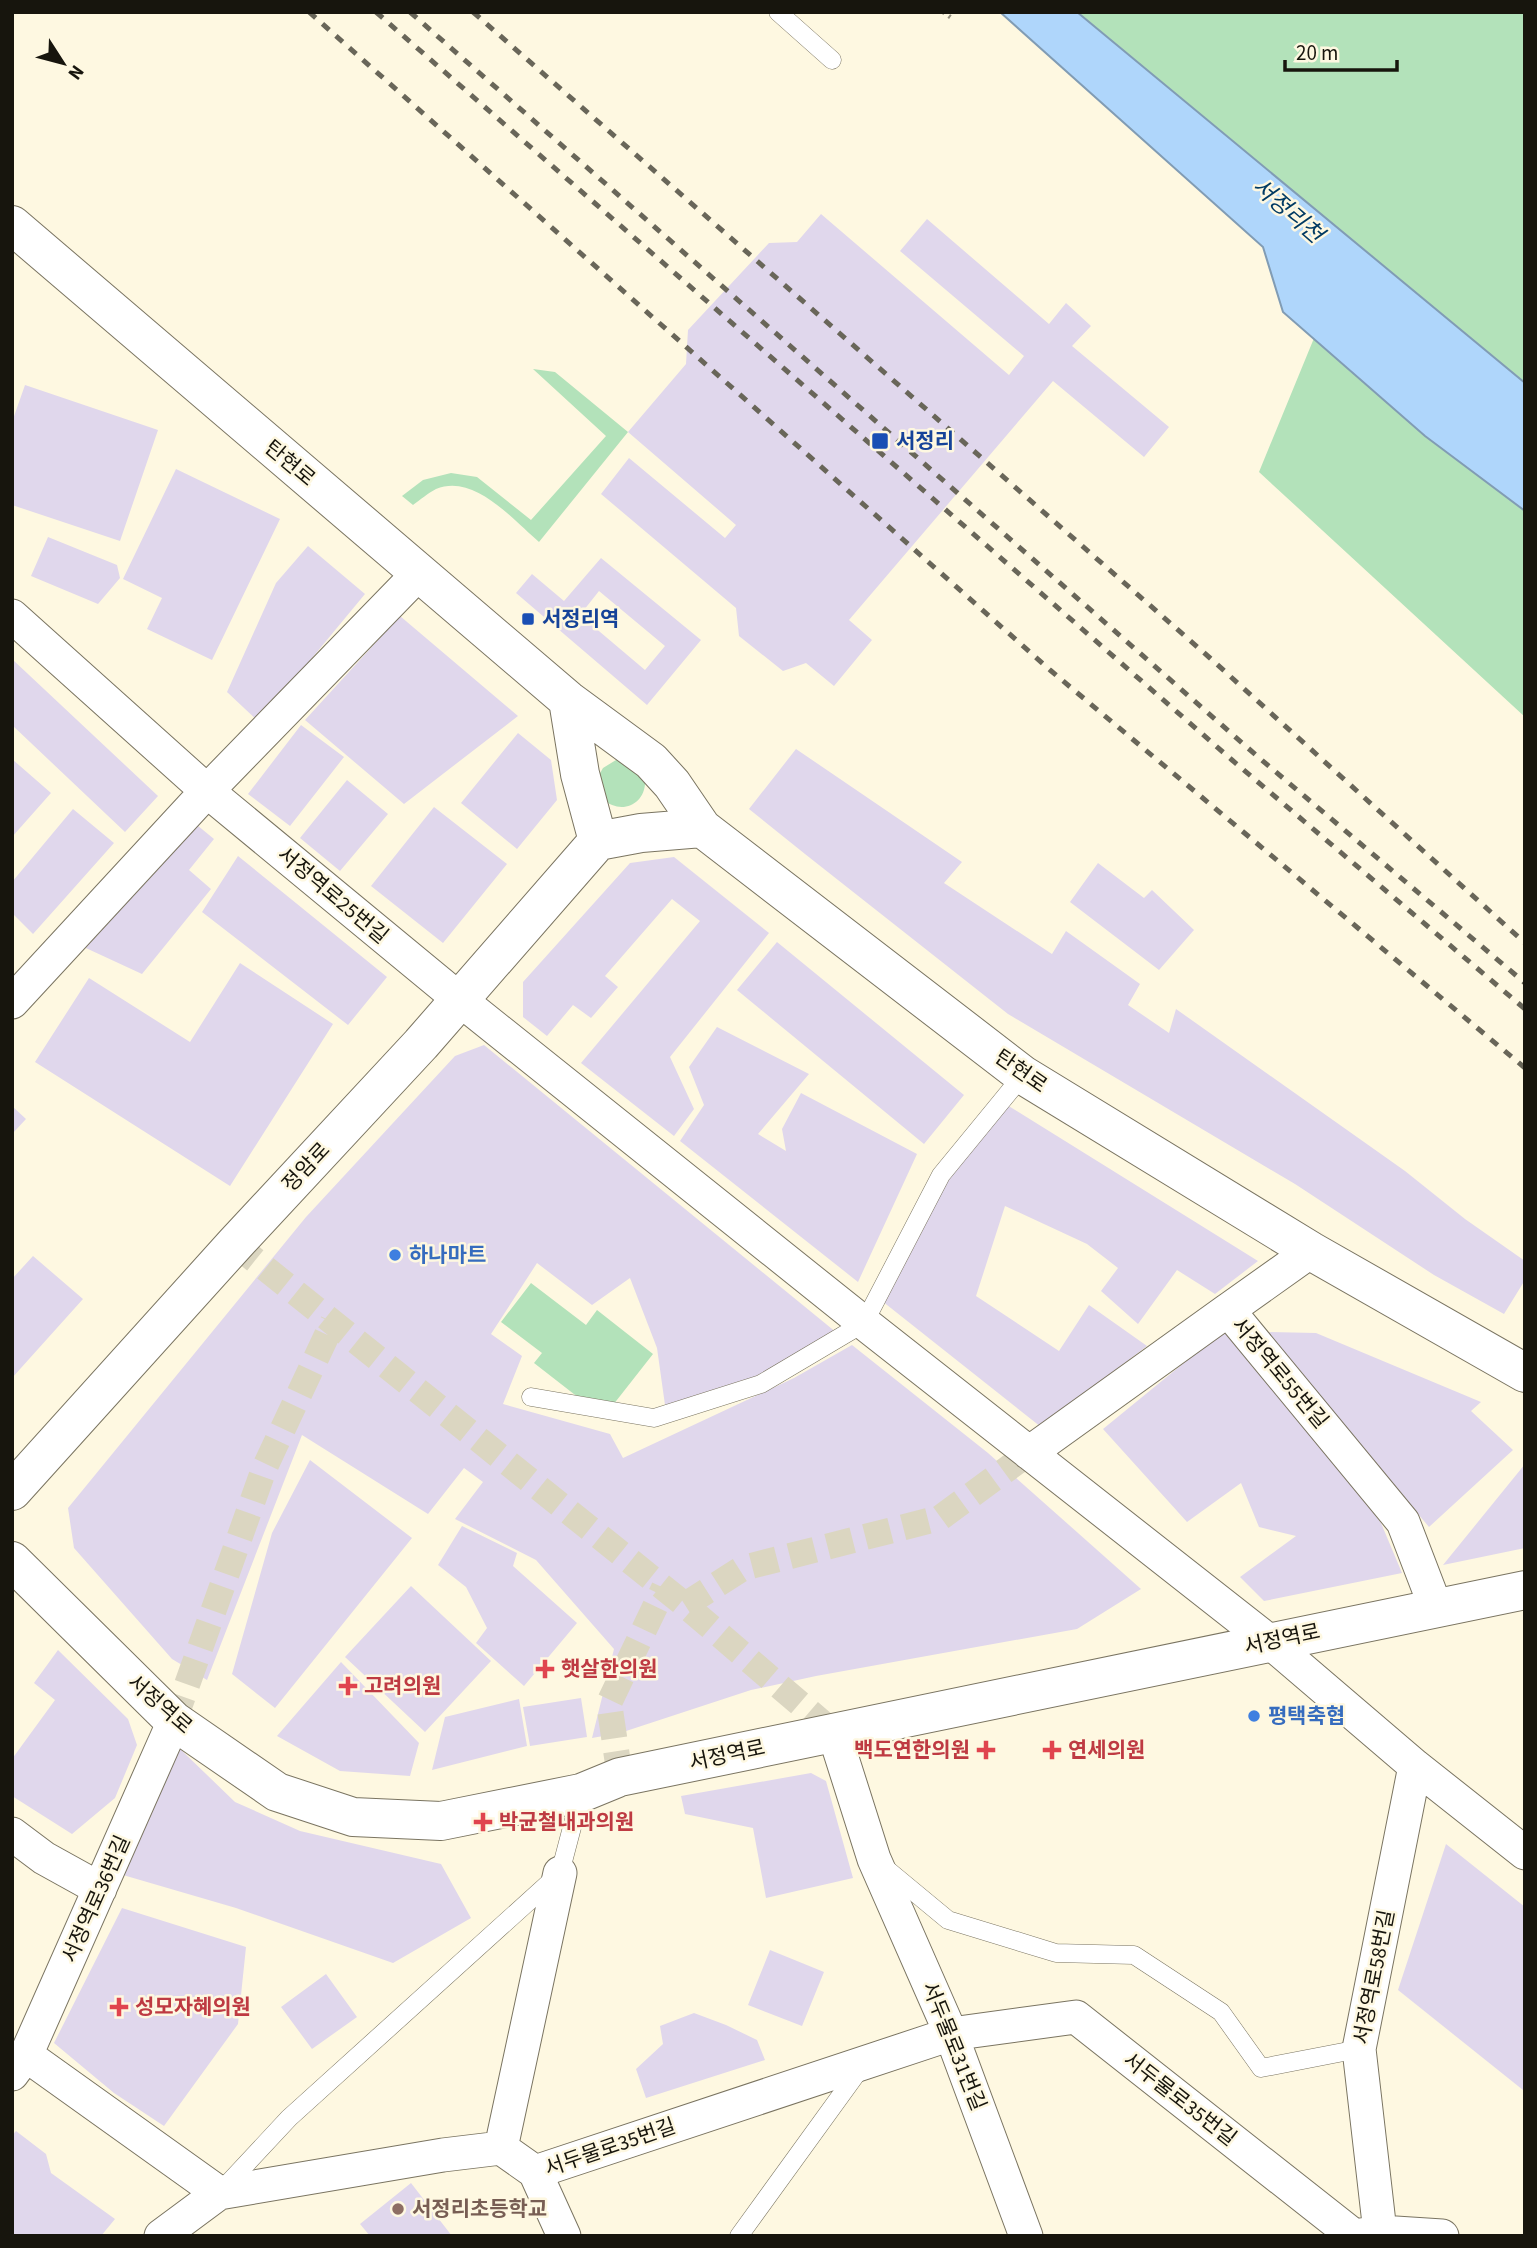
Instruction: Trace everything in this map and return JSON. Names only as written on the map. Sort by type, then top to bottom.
[{"type":"street","name":"탄현로","points":[[12,225],[568,700],[651,761],[672,784],[702,828],[1023,1075],[1311,1251],[1525,1373]]},
{"type":"street","points":[[12,1002],[207,791],[419,573]]},
{"type":"street","name":"서정역로25번길","points":[[12,616],[207,791],[459,999],[864,1323],[1270,1642]]},
{"type":"street","points":[[568,700],[580,774],[598,841],[640,833],[702,828]]},
{"type":"street","points":[[580,774],[597,752],[621,737]]},
{"type":"street","name":"정암로","points":[[12,1491],[235,1244],[421,1044],[598,841]]},
{"type":"street","points":[[1228,1310],[1311,1251]]},
{"type":"street","name":"서정역로55번길","points":[[1028,1452],[1228,1310],[1403,1522],[1436,1608]]},
{"type":"street","name":"서정역로","points":[[12,1561],[174,1721],[277,1792],[353,1817],[441,1821],[581,1793],[620,1777],[1525,1590]]},
{"type":"street","points":[[1270,1642],[1415,1766],[1525,1853]]},
{"type":"street","name":"서정역로36번길","points":[[19,2065],[174,1721]]},
{"type":"street","name":"서두물로31번길","points":[[834,1733],[874,1859],[951,2034],[1026,2236]]},
{"type":"street","name":"서정역로58번길","points":[[1367,2234],[1359,2049],[1415,1766]]},
{"type":"street","points":[[12,1834],[44,1857],[100,1889]]},
{"type":"street","points":[[161,2236],[219,2193],[443,2155],[501,2148],[559,1872]]},
{"type":"street","name":"서두물로35번길","points":[[501,2148],[536,2172],[951,2034],[1076,2017],[1367,2234]]},
{"type":"street","points":[[19,2065],[219,2193]]},
{"type":"street","points":[[536,2172],[564,2236]]},
{"type":"street","points":[[1367,2234],[1442,2236]]},
{"type":"lane","points":[[778,12],[832,60]]},
{"type":"lane","points":[[531,1396],[654,1418],[761,1384],[864,1323],[941,1175],[1023,1075]]},
{"type":"lane","points":[[219,2193],[289,2118],[559,1872],[581,1793]]},
{"type":"lane","points":[[874,1859],[948,1920],[1056,1953],[1134,1955],[1222,2012],[1261,2067],[1359,2049]]},
{"type":"lane","points":[[738,2236],[866,2061]]},
{"type":"path","points":[[943,12],[953,19]]},
{"type":"green space","points":[[1022,12],[1525,12],[1525,717],[1259,472],[1342,270]]},
{"type":"green space","points":[[533,369],[555,372],[628,432],[539,542],[492,501],[464,487],[436,489],[413,505],[402,496],[423,480],[451,473],[477,477],[531,520],[606,436]]},
{"type":"green space","points":[[616,760],[624,760],[645,779],[642,795],[632,805],[625,807],[617,807],[603,799],[599,775],[603,768]]},
{"type":"green space","points":[[531,1283],[586,1325],[597,1310],[653,1354],[613,1405],[588,1405],[534,1363],[542,1353],[501,1322]]},
{"type":"water","name":"서정리천","points":[[1000,12],[1077,12],[1525,383],[1525,511],[1425,436],[1283,312],[1263,247]]},
{"type":"building","points":[[821,214],[1009,375],[1024,356],[900,251],[927,219],[1049,324],[1066,303],[1091,326],[1072,346],[1169,427],[1144,457],[1053,381],[849,620],[872,640],[834,686],[806,663],[783,671],[739,636],[736,608],[601,494],[629,458],[725,538],[736,525],[628,432],[686,364],[688,330],[769,243],[797,242]]},
{"type":"building","points":[[25,385],[158,430],[120,541],[12,505],[12,422]]},
{"type":"building","points":[[176,469],[280,519],[212,660],[147,629],[162,598],[123,579]]},
{"type":"building","points":[[48,537],[117,565],[120,578],[98,604],[31,576]]},
{"type":"building","points":[[308,546],[365,594],[259,722],[227,692],[276,583]]},
{"type":"building","points":[[601,558],[701,640],[647,705],[516,593],[532,574],[564,601]],"holes":[[[599,591],[665,646],[645,670],[580,615]]]},
{"type":"building","points":[[400,616],[518,716],[404,804],[305,720]]},
{"type":"building","points":[[12,659],[158,796],[125,832],[12,725]]},
{"type":"building","points":[[301,725],[344,757],[290,826],[248,794]]},
{"type":"building","points":[[518,733],[551,760],[557,800],[517,849],[461,803]]},
{"type":"building","points":[[796,749],[962,862],[944,883],[1052,954],[1066,931],[1140,984],[1128,1005],[1169,1033],[1176,1009],[1405,1171],[1465,1219],[1525,1261],[1525,1280],[1504,1314],[1434,1275],[1295,1184],[1008,1014],[805,854],[749,809]]},
{"type":"building","points":[[12,759],[51,793],[12,837]]},
{"type":"building","points":[[347,780],[388,814],[340,871],[300,838]]},
{"type":"building","points":[[434,807],[507,864],[443,943],[371,886]]},
{"type":"building","points":[[73,809],[114,843],[33,934],[12,913],[12,882]]},
{"type":"building","points":[[186,816],[214,839],[189,870],[211,889],[142,974],[75,943]]},
{"type":"building","points":[[238,856],[387,977],[348,1025],[202,912]]},
{"type":"building","points":[[674,857],[769,933],[670,1057],[694,1109],[674,1136],[581,1063],[700,921],[672,899],[605,976],[618,987],[591,1018],[573,1005],[547,1036],[523,1017],[523,982],[630,863]]},
{"type":"building","points":[[1098,863],[1144,898],[1152,890],[1194,930],[1159,970],[1070,902]]},
{"type":"building","points":[[777,942],[964,1095],[924,1144],[737,990]]},
{"type":"building","points":[[240,963],[333,1024],[230,1186],[35,1062],[89,978],[190,1042]]},
{"type":"building","points":[[717,1027],[809,1074],[758,1134],[786,1151],[782,1129],[801,1093],[917,1154],[858,1282],[680,1141],[704,1105],[689,1067]]},
{"type":"building","points":[[484,1045],[837,1333],[749,1380],[665,1405],[657,1348],[630,1278],[592,1305],[537,1263],[491,1334],[522,1356],[503,1404],[610,1434],[623,1458],[794,1378],[852,1345],[988,1453],[1141,1589],[1077,1629],[751,1690],[620,1733],[592,1738],[614,1649],[536,1560],[455,1519],[483,1482],[464,1468],[428,1514],[302,1435],[207,1680],[172,1659],[74,1548],[68,1508],[306,1217],[455,1056]]},
{"type":"building","points":[[1007,1105],[1258,1261],[1215,1294],[1177,1270],[1138,1324],[1101,1291],[1118,1268],[1087,1244],[1005,1206],[976,1296],[1059,1351],[1089,1305],[1147,1346],[1041,1427],[882,1301],[948,1178]]},
{"type":"building","points":[[12,1106],[26,1119],[12,1134]]},
{"type":"building","points":[[33,1256],[83,1299],[12,1378],[12,1279]]},
{"type":"building","points":[[1223,1331],[1311,1432],[1356,1489],[1381,1523],[1402,1573],[1264,1601],[1240,1577],[1296,1536],[1259,1527],[1241,1483],[1187,1522],[1103,1429]]},
{"type":"building","points":[[1265,1332],[1316,1333],[1481,1402],[1471,1411],[1513,1450],[1429,1527]]},
{"type":"building","points":[[310,1460],[412,1538],[275,1708],[232,1674],[272,1533]]},
{"type":"building","points":[[1525,1464],[1525,1548],[1443,1565]]},
{"type":"building","points":[[462,1526],[517,1553],[513,1566],[577,1623],[524,1686],[476,1643],[487,1628],[466,1587],[438,1565]]},
{"type":"building","points":[[411,1586],[491,1661],[425,1732],[345,1657]]},
{"type":"building","points":[[58,1650],[128,1719],[137,1745],[115,1798],[72,1834],[12,1796],[12,1759],[55,1700],[34,1683]]},
{"type":"building","points":[[341,1662],[419,1743],[410,1776],[340,1771],[277,1736]]},
{"type":"building","points":[[581,1698],[587,1737],[530,1746],[523,1707]]},
{"type":"building","points":[[519,1699],[527,1746],[432,1770],[445,1717]]},
{"type":"building","points":[[176,1745],[235,1802],[300,1831],[441,1864],[471,1918],[393,1963],[236,1908],[123,1875]]},
{"type":"building","points":[[811,1773],[826,1781],[853,1878],[766,1898],[753,1828],[685,1814],[681,1796]]},
{"type":"building","points":[[1446,1844],[1525,1907],[1523,2090],[1398,1990]]},
{"type":"building","points":[[122,1908],[246,1947],[238,2024],[164,2126],[114,2093],[54,2043]]},
{"type":"building","points":[[770,1950],[824,1972],[802,2026],[748,2005]]},
{"type":"building","points":[[326,1974],[357,2017],[312,2049],[281,2007]]},
{"type":"building","points":[[694,2013],[757,2040],[765,2060],[646,2098],[636,2069],[663,2044],[660,2026]]},
{"type":"building","points":[[16,2131],[46,2154],[51,2173],[115,2219],[101,2236],[12,2236],[12,2136]]},
{"type":"building","points":[[411,2183],[452,2236],[370,2236],[360,2224]]},
{"type":"tunnel","points":[[235,1244],[685,1605],[834,1733]]},
{"type":"tunnel","points":[[174,1721],[264,1469],[333,1322]]},
{"type":"tunnel","points":[[685,1605],[743,1568],[940,1518],[1029,1453]]},
{"type":"tunnel","points":[[620,1777],[609,1703],[664,1588]]},
{"type":"railway","points":[[309,12],[1050,670],[1525,1068]]},
{"type":"railway","points":[[376,12],[1232,760],[1525,1009]]},
{"type":"railway","points":[[410,12],[1257,756],[1525,983]]},
{"type":"railway","points":[[473,12],[1210,658],[1525,943]]},
{"type":"place","name":"서정리","points":[[880,441]]},
{"type":"place","name":"서정리역","points":[[528,619]]},
{"type":"place","name":"하나마트","points":[[395,1255]]},
{"type":"place","name":"햇살한의원","points":[[545,1669]]},
{"type":"place","name":"고려의원","points":[[348,1686]]},
{"type":"place","name":"평택축협","points":[[1254,1716]]},
{"type":"place","name":"백도연한의원","points":[[986,1750]]},
{"type":"place","name":"연세의원","points":[[1052,1750]]},
{"type":"place","name":"박균철내과의원","points":[[483,1822]]},
{"type":"place","name":"성모자혜의원","points":[[119,2007]]},
{"type":"place","name":"서정리초등학교","points":[[398,2209]]}]
